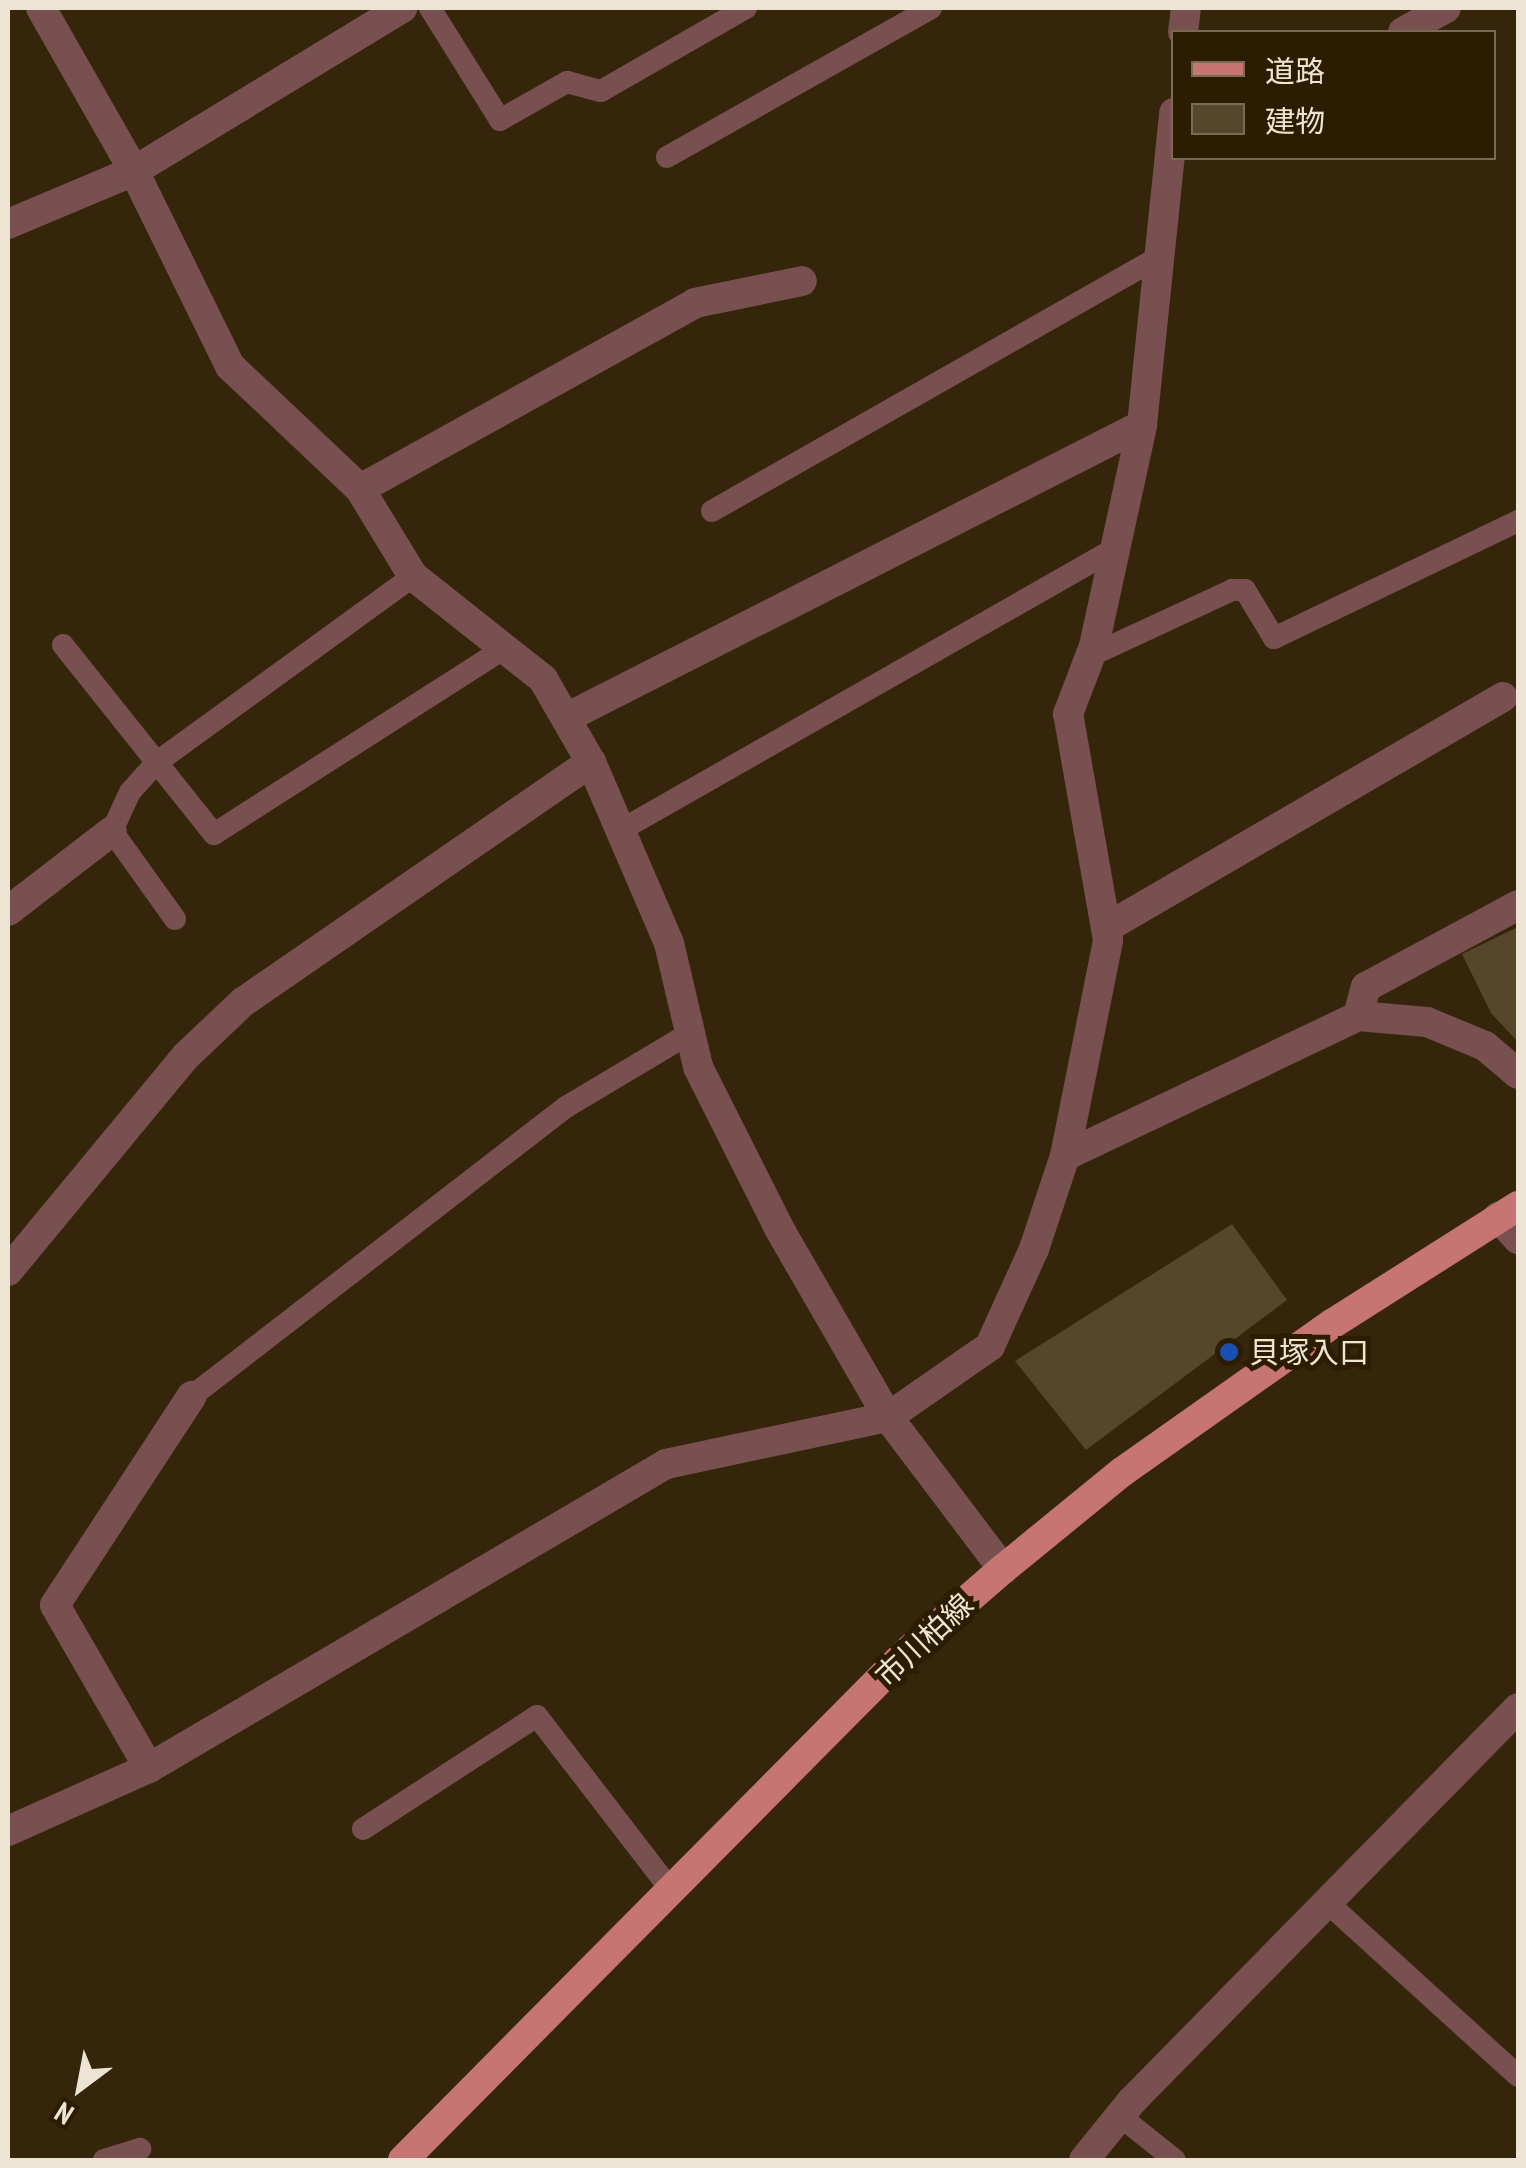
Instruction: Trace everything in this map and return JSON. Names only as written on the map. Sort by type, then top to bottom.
[{"type":"main road","name":"市川柏線","points":[[403,2160],[906,1653],[1003,1568],[1122,1472],[1512,1221]]},
{"type":"street","points":[[40,8],[134,171],[230,366],[360,489],[412,576],[543,679],[591,762],[669,943],[698,1068],[780,1230],[888,1417],[1003,1568]]},
{"type":"street","points":[[1407,30],[1446,8]]},
{"type":"street","points":[[8,224],[134,171],[382,13]]},
{"type":"street","points":[[8,1831],[148,1768],[666,1464],[888,1417],[990,1346],[1034,1249],[1065,1156],[1106,928],[1068,714],[1090,656],[1142,425],[1171,142]]},
{"type":"street","points":[[360,489],[695,303],[802,282]]},
{"type":"street","points":[[566,718],[1142,425]]},
{"type":"street","points":[[1106,928],[1503,697]]},
{"type":"street","points":[[8,1271],[186,1056],[243,1002],[591,762]]},
{"type":"street","points":[[8,911],[112,831]]},
{"type":"street","points":[[1358,1016],[1366,987],[1518,905]]},
{"type":"street","points":[[1065,1156],[1358,1016],[1427,1022],[1484,1046],[1518,1074]]},
{"type":"street","points":[[148,1768],[55,1605],[192,1396]]},
{"type":"street","points":[[1084,2160],[1120,2116],[1518,1708]]},
{"type":"lane","points":[[430,8],[500,120],[567,82],[601,91],[746,8]]},
{"type":"lane","points":[[666,157],[931,8]]},
{"type":"lane","points":[[712,510],[1159,258]]},
{"type":"lane","points":[[1090,656],[1232,590],[1245,590],[1274,638],[1518,521]]},
{"type":"lane","points":[[620,830],[1116,548]]},
{"type":"lane","points":[[175,918],[112,831],[130,792],[156,763],[412,576]]},
{"type":"lane","points":[[63,644],[214,834],[506,647]]},
{"type":"lane","points":[[192,1396],[566,1107],[690,1034]]},
{"type":"lane","points":[[364,1829],[537,1716],[672,1890]]},
{"type":"lane","points":[[1330,1905],[1518,2076]]},
{"type":"lane","points":[[1120,2116],[1175,2160]]},
{"type":"lane","points":[[104,2160],[140,2149]]},
{"type":"building","points":[[1518,927],[1518,1042],[1491,1013],[1462,954]]},
{"type":"building","points":[[1232,1224],[1287,1300],[1086,1450],[1015,1361]]},
{"type":"place","name":"貝塚入口","points":[[1229,1352]]}]
